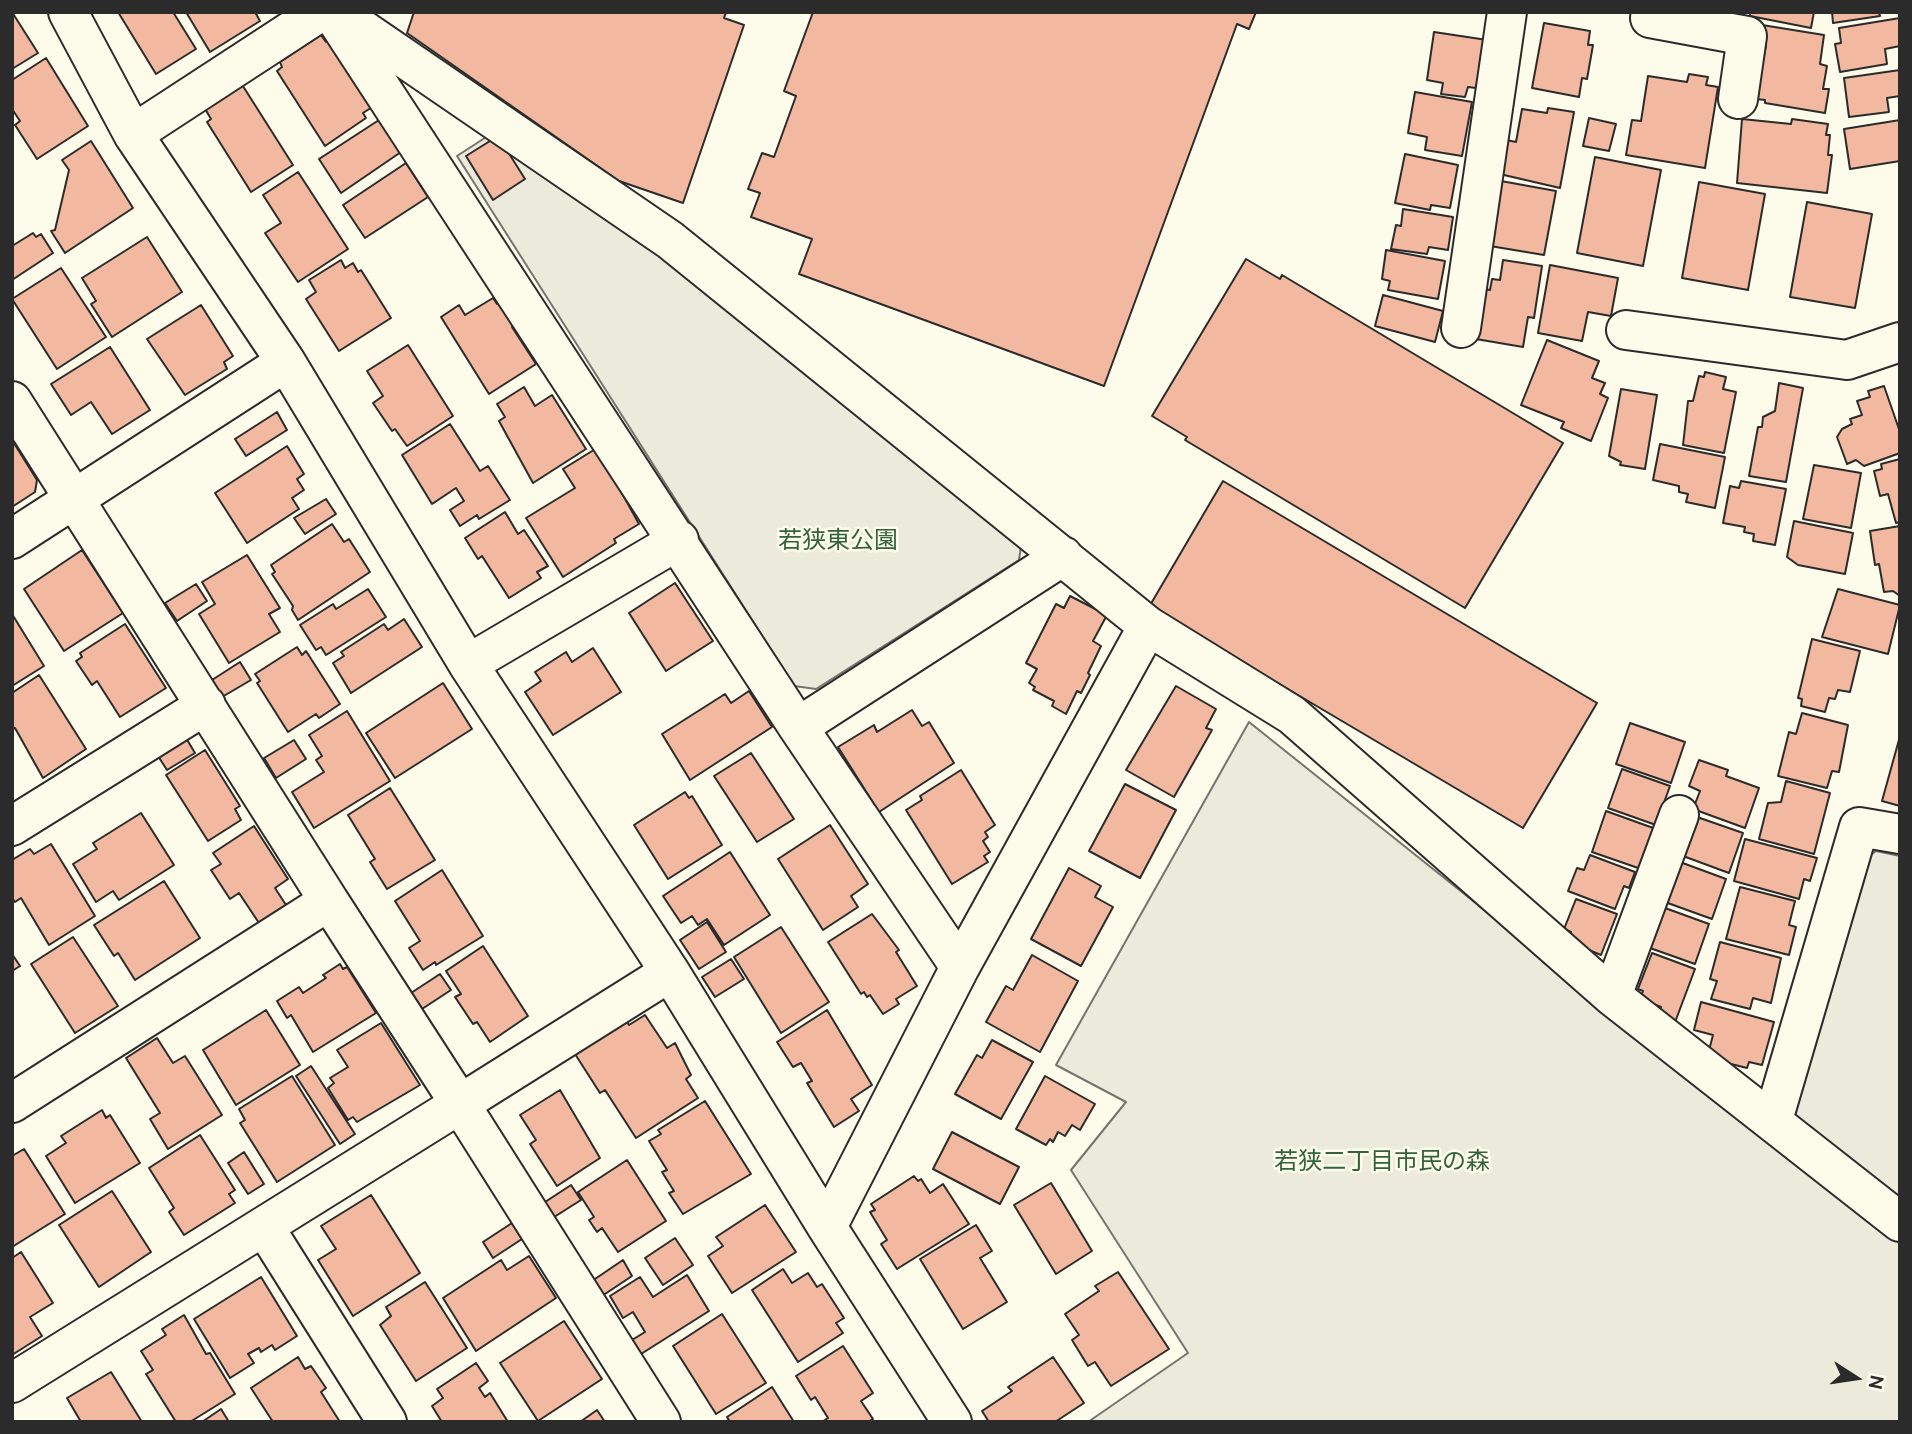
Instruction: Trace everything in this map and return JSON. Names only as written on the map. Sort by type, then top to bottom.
[{"type":"street","points":[[68,12],[133,134],[286,362],[468,664],[670,972],[827,1227],[952,1422]]},
{"type":"street","points":[[133,134],[320,12]]},
{"type":"street","points":[[334,12],[798,727],[960,967]]},
{"type":"street","points":[[334,12],[670,240],[1148,626],[1292,715],[1612,996],[1900,1222]]},
{"type":"street","points":[[1461,328],[1507,12]]},
{"type":"street","points":[[1640,14],[1747,36],[1738,99]]},
{"type":"street","points":[[1626,330],[1847,360],[1900,342]]},
{"type":"street","points":[[12,539],[286,362]]},
{"type":"street","points":[[12,401],[661,1422]]},
{"type":"street","points":[[468,664],[679,540]]},
{"type":"street","points":[[798,727],[1062,556]]},
{"type":"street","points":[[827,1227],[960,967],[1148,626]]},
{"type":"street","points":[[12,827],[206,705]]},
{"type":"street","points":[[1612,996],[1679,815]]},
{"type":"street","points":[[1773,1120],[1859,827],[1900,834]]},
{"type":"street","points":[[12,1102],[329,901]]},
{"type":"street","points":[[12,1383],[265,1228],[670,972]]},
{"type":"street","points":[[265,1228],[387,1422]]},
{"type":"green space","name":"若狭東公園","points":[[494,132],[672,261],[1022,540],[1019,560],[816,689],[794,686],[457,156]]},
{"type":"green space","name":"若狭二丁目市民の森","points":[[1249,722],[1900,1242],[1900,1422],[1088,1422],[1188,1353],[1071,1170],[1126,1102],[1056,1065]]},
{"type":"green space","points":[[1876,851],[1900,856],[1900,1206],[1798,1127],[1795,1115],[1868,857]]},
{"type":"building","points":[[12,12],[38,53],[12,69]]},
{"type":"building","points":[[118,12],[173,12],[196,49],[156,74]]},
{"type":"building","points":[[186,12],[255,12],[260,21],[210,52]]},
{"type":"building","points":[[414,12],[726,12],[724,18],[744,25],[683,203],[619,181],[407,33]]},
{"type":"building","points":[[813,12],[1256,12],[1249,29],[1237,24],[1104,386],[799,274],[812,239],[751,217],[760,193],[748,189],[762,153],[774,157],[796,96],[784,91]]},
{"type":"building","points":[[1750,12],[1814,12],[1811,28],[1750,16]]},
{"type":"building","points":[[1832,12],[1879,12],[1880,16],[1833,23]]},
{"type":"building","points":[[1900,18],[1900,46],[1885,49],[1887,64],[1840,72],[1835,44],[1841,43],[1839,28]]},
{"type":"building","points":[[1544,23],[1590,31],[1588,45],[1593,45],[1587,79],[1582,78],[1579,97],[1532,88]]},
{"type":"building","points":[[1762,25],[1824,35],[1820,64],[1827,66],[1823,89],[1829,89],[1825,113],[1765,103],[1765,100],[1756,99],[1766,45],[1758,44]]},
{"type":"building","points":[[1434,32],[1487,40],[1476,88],[1468,87],[1465,97],[1441,94],[1443,83],[1427,80]]},
{"type":"building","points":[[321,35],[326,42],[333,37],[377,104],[363,113],[366,118],[325,146],[277,71],[282,67],[280,62]]},
{"type":"building","points":[[46,58],[88,126],[37,159],[15,125],[20,121],[12,109],[12,80]]},
{"type":"building","points":[[1900,70],[1900,96],[1887,98],[1889,112],[1849,117],[1844,78]]},
{"type":"building","points":[[1689,74],[1708,77],[1706,85],[1718,87],[1705,168],[1626,155],[1632,120],[1641,121],[1648,76],[1687,82]]},
{"type":"building","points":[[241,83],[293,165],[251,192],[207,122],[211,119],[204,107]]},
{"type":"building","points":[[1415,92],[1472,102],[1462,156],[1425,150],[1427,137],[1408,133]]},
{"type":"building","points":[[1548,108],[1574,112],[1560,188],[1491,172],[1497,138],[1516,142],[1522,109],[1547,113]]},
{"type":"building","points":[[1589,118],[1616,124],[1609,151],[1583,146]]},
{"type":"building","points":[[1742,119],[1791,124],[1792,119],[1828,124],[1828,155],[1832,155],[1827,193],[1737,183]]},
{"type":"building","points":[[379,120],[401,152],[341,193],[319,159]]},
{"type":"building","points":[[1900,120],[1900,161],[1850,169],[1844,129]]},
{"type":"building","points":[[498,136],[525,179],[493,200],[466,156]]},
{"type":"building","points":[[91,141],[133,208],[65,253],[51,231],[55,230],[69,170],[62,160]]},
{"type":"building","points":[[1405,154],[1458,165],[1450,208],[1431,205],[1430,210],[1395,203]]},
{"type":"building","points":[[1595,157],[1661,170],[1643,266],[1577,253]]},
{"type":"building","points":[[406,163],[428,197],[365,238],[343,205]]},
{"type":"building","points":[[298,172],[348,249],[298,282],[265,233],[281,223],[263,195]]},
{"type":"building","points":[[1501,181],[1556,191],[1544,255],[1484,245]]},
{"type":"building","points":[[1699,182],[1765,194],[1748,290],[1682,278]]},
{"type":"building","points":[[1807,202],[1872,214],[1855,308],[1790,297]]},
{"type":"building","points":[[1403,209],[1453,217],[1448,250],[1429,247],[1427,254],[1391,249],[1396,225],[1401,226]]},
{"type":"building","points":[[33,233],[36,237],[41,234],[53,253],[12,280],[12,246]]},
{"type":"building","points":[[147,237],[182,292],[112,337],[91,304],[96,301],[82,278]]},
{"type":"building","points":[[1386,250],[1445,261],[1438,299],[1388,290],[1390,281],[1382,279]]},
{"type":"building","points":[[1246,259],[1280,279],[1282,275],[1563,443],[1465,608],[1185,440],[1187,437],[1152,416]]},
{"type":"building","points":[[341,260],[345,268],[353,263],[358,272],[361,270],[391,318],[339,351],[306,299],[316,292],[309,280]]},
{"type":"building","points":[[1503,260],[1542,266],[1534,318],[1528,317],[1523,347],[1470,338],[1478,288],[1490,290],[1492,279],[1500,280]]},
{"type":"building","points":[[1550,265],[1618,278],[1611,316],[1588,312],[1582,341],[1538,333]]},
{"type":"building","points":[[61,268],[106,337],[57,369],[12,299]]},
{"type":"building","points":[[1383,295],[1443,311],[1435,342],[1375,326]]},
{"type":"building","points":[[493,298],[497,304],[504,300],[518,323],[512,327],[536,364],[489,394],[441,317],[459,305],[465,315]]},
{"type":"building","points":[[201,305],[233,356],[224,362],[227,369],[185,395],[147,339]]},
{"type":"building","points":[[1547,340],[1599,361],[1592,378],[1605,383],[1600,394],[1608,398],[1591,441],[1561,428],[1564,422],[1521,405]]},
{"type":"building","points":[[408,345],[453,416],[407,446],[395,429],[392,431],[373,403],[383,396],[367,371]]},
{"type":"building","points":[[110,347],[150,410],[112,434],[91,402],[71,415],[51,384]]},
{"type":"building","points":[[1705,372],[1726,377],[1723,389],[1736,392],[1724,453],[1683,445],[1688,401],[1693,401],[1699,376],[1704,377]]},
{"type":"building","points":[[1779,383],[1803,388],[1786,482],[1749,476],[1758,427],[1762,427],[1763,417],[1775,411]]},
{"type":"building","points":[[1884,386],[1900,432],[1900,453],[1864,466],[1856,460],[1847,464],[1837,437],[1842,429],[1852,424],[1850,419],[1862,415],[1857,401],[1870,397],[1868,391]]},
{"type":"building","points":[[524,387],[535,406],[552,395],[586,449],[533,483],[499,421],[505,417],[497,404]]},
{"type":"building","points":[[1621,389],[1657,395],[1645,469],[1620,465],[1621,462],[1609,456]]},
{"type":"building","points":[[277,412],[287,430],[246,456],[235,439]]},
{"type":"building","points":[[450,424],[480,471],[488,466],[510,500],[479,519],[477,515],[460,526],[450,510],[464,501],[456,488],[432,504],[402,455]]},
{"type":"building","points":[[12,440],[37,480],[35,492],[12,507]]},
{"type":"building","points":[[1660,444],[1725,457],[1715,508],[1686,502],[1688,494],[1679,492],[1679,486],[1653,480]]},
{"type":"building","points":[[287,446],[304,474],[297,479],[304,490],[292,498],[299,509],[247,543],[215,493]]},
{"type":"building","points":[[597,448],[639,524],[614,539],[616,543],[563,577],[526,518],[575,488],[563,469]]},
{"type":"building","points":[[1900,459],[1900,522],[1896,523],[1888,494],[1880,496],[1874,471],[1882,469],[1881,464]]},
{"type":"building","points":[[1814,465],[1861,473],[1851,528],[1803,519]]},
{"type":"building","points":[[1223,481],[1597,703],[1523,828],[1149,607]]},
{"type":"building","points":[[1741,481],[1786,489],[1775,545],[1753,541],[1754,534],[1744,532],[1745,527],[1723,523],[1730,486],[1739,488]]},
{"type":"building","points":[[326,499],[336,514],[305,534],[294,518]]},
{"type":"building","points":[[505,512],[518,534],[524,530],[548,566],[537,572],[541,578],[509,598],[482,556],[478,559],[465,538]]},
{"type":"building","points":[[1794,521],[1853,533],[1845,574],[1798,565],[1787,557]]},
{"type":"building","points":[[332,524],[344,542],[349,539],[370,572],[298,620],[292,610],[293,606],[272,574],[275,572],[271,565]]},
{"type":"building","points":[[1900,526],[1900,596],[1893,591],[1884,592],[1879,564],[1875,565],[1870,531]]},
{"type":"building","points":[[82,550],[123,613],[64,651],[24,589]]},
{"type":"building","points":[[247,555],[280,608],[269,614],[280,632],[229,663],[199,614],[215,604],[202,582]]},
{"type":"building","points":[[675,583],[713,641],[666,671],[629,613]]},
{"type":"building","points":[[196,584],[207,601],[177,621],[165,603]]},
{"type":"building","points":[[368,589],[386,617],[326,655],[321,647],[316,650],[300,625],[333,604],[336,609]]},
{"type":"building","points":[[1838,589],[1900,605],[1888,654],[1822,637]]},
{"type":"building","points":[[1070,596],[1107,615],[1093,641],[1101,646],[1088,673],[1090,675],[1081,693],[1077,691],[1066,714],[1052,706],[1054,701],[1033,690],[1035,687],[1029,683],[1037,669],[1026,663],[1056,604],[1064,608]]},
{"type":"building","points":[[12,614],[44,666],[12,686]]},
{"type":"building","points":[[404,619],[422,647],[351,693],[333,663],[344,656],[341,652],[384,624],[388,630]]},
{"type":"building","points":[[125,624],[166,688],[120,717],[97,681],[92,685],[76,661],[82,657],[80,653]]},
{"type":"building","points":[[1812,639],[1860,651],[1850,692],[1838,690],[1835,699],[1829,698],[1825,712],[1801,706],[1802,699],[1798,698]]},
{"type":"building","points":[[297,647],[302,655],[306,651],[340,704],[319,718],[316,714],[288,732],[257,683],[260,681],[255,674]]},
{"type":"building","points":[[593,648],[621,692],[553,735],[525,692],[541,681],[535,672],[566,652],[572,662]]},
{"type":"building","points":[[240,662],[251,680],[222,697],[212,680]]},
{"type":"building","points":[[39,675],[86,749],[43,778],[15,728],[12,729],[12,693]]},
{"type":"building","points":[[443,683],[472,729],[395,778],[366,733]]},
{"type":"building","points":[[1176,686],[1216,709],[1206,728],[1212,730],[1174,797],[1126,770]]},
{"type":"building","points":[[749,691],[772,727],[690,780],[662,734],[725,694],[731,703]]},
{"type":"building","points":[[912,710],[922,726],[929,722],[954,763],[879,812],[838,747],[874,725],[877,732]]},
{"type":"building","points":[[347,711],[390,781],[314,828],[292,792],[324,772],[316,760],[322,756],[309,735]]},
{"type":"building","points":[[1802,713],[1848,725],[1839,772],[1832,771],[1827,788],[1778,776],[1789,732],[1796,734]]},
{"type":"building","points":[[1630,723],[1685,742],[1671,783],[1616,764]]},
{"type":"building","points":[[1900,736],[1900,806],[1882,801]]},
{"type":"building","points":[[186,738],[195,753],[167,770],[158,756]]},
{"type":"building","points":[[294,740],[306,759],[276,778],[264,758]]},
{"type":"building","points":[[205,750],[240,806],[235,809],[241,820],[208,841],[166,775]]},
{"type":"building","points":[[751,753],[794,819],[757,842],[714,776]]},
{"type":"building","points":[[1699,760],[1728,770],[1726,776],[1759,788],[1745,828],[1693,809],[1700,791],[1689,786]]},
{"type":"building","points":[[1622,769],[1670,786],[1656,825],[1608,808]]},
{"type":"building","points":[[961,770],[995,825],[985,832],[988,837],[983,841],[990,852],[984,856],[988,862],[952,884],[906,810],[922,800],[920,796]]},
{"type":"building","points":[[1786,781],[1830,793],[1814,854],[1759,839],[1768,803],[1781,802]]},
{"type":"building","points":[[1125,784],[1176,810],[1140,878],[1089,851]]},
{"type":"building","points":[[390,788],[435,860],[387,889],[370,862],[375,859],[348,815]]},
{"type":"building","points":[[685,792],[689,798],[692,796],[722,845],[668,879],[634,825]]},
{"type":"building","points":[[1606,811],[1656,829],[1641,869],[1592,852]]},
{"type":"building","points":[[141,813],[174,865],[119,900],[113,891],[96,902],[73,864],[97,849],[93,843]]},
{"type":"building","points":[[1697,817],[1743,833],[1729,873],[1683,856]]},
{"type":"building","points":[[830,825],[868,884],[851,896],[858,907],[823,930],[778,859]]},
{"type":"building","points":[[254,826],[288,879],[275,888],[286,905],[259,923],[239,893],[230,899],[211,870],[221,864],[213,853]]},
{"type":"building","points":[[1745,839],[1817,858],[1810,881],[1804,879],[1799,899],[1734,881]]},
{"type":"building","points":[[51,844],[95,916],[49,945],[21,898],[15,902],[12,898],[12,860],[30,849],[34,854]]},
{"type":"building","points":[[730,852],[770,915],[724,945],[707,919],[698,925],[692,916],[681,923],[663,896]]},
{"type":"building","points":[[1590,855],[1635,872],[1629,888],[1624,886],[1615,909],[1568,891],[1577,868],[1584,870]]},
{"type":"building","points":[[1680,862],[1726,879],[1712,919],[1665,902]]},
{"type":"building","points":[[1069,868],[1101,886],[1095,897],[1113,907],[1081,966],[1031,939]]},
{"type":"building","points":[[442,870],[483,936],[423,970],[409,948],[420,941],[395,901]]},
{"type":"building","points":[[164,881],[200,938],[135,980],[118,953],[114,956],[94,925]]},
{"type":"building","points":[[1740,887],[1795,901],[1789,925],[1796,927],[1789,955],[1726,939]]},
{"type":"building","points":[[1576,899],[1617,914],[1601,955],[1567,941],[1571,932],[1564,929]]},
{"type":"building","points":[[1665,908],[1709,924],[1695,964],[1650,948]]},
{"type":"building","points":[[872,914],[899,950],[896,952],[917,986],[896,999],[899,1004],[883,1014],[870,995],[867,997],[864,992],[861,994],[828,942]]},
{"type":"building","points":[[707,922],[726,952],[699,969],[680,940]]},
{"type":"building","points":[[781,927],[829,1002],[781,1033],[734,957]]},
{"type":"building","points":[[73,937],[118,1006],[75,1033],[31,964]]},
{"type":"building","points":[[1720,942],[1781,958],[1771,1003],[1753,998],[1750,1009],[1711,999],[1717,981],[1710,979]]},
{"type":"building","points":[[483,946],[528,1016],[490,1042],[477,1022],[473,1024],[455,997],[461,994],[446,971]]},
{"type":"building","points":[[1652,953],[1695,969],[1674,1025],[1657,1019],[1661,1007],[1640,999],[1643,991],[1638,989]]},
{"type":"building","points":[[12,954],[20,966],[12,971]]},
{"type":"building","points":[[1032,955],[1078,981],[1040,1052],[986,1022],[1006,986],[1013,990]]},
{"type":"building","points":[[731,959],[744,979],[715,997],[702,977]]},
{"type":"building","points":[[340,964],[343,969],[347,967],[376,1013],[313,1052],[291,1015],[287,1018],[277,1001],[299,987],[303,993],[326,978],[323,975]]},
{"type":"building","points":[[440,974],[451,990],[422,1009],[411,993]]},
{"type":"building","points":[[1701,1002],[1774,1022],[1762,1065],[1749,1062],[1747,1068],[1707,1058],[1713,1035],[1694,1030]]},
{"type":"building","points":[[266,1010],[300,1065],[236,1105],[203,1050]]},
{"type":"building","points":[[827,1010],[872,1085],[851,1099],[859,1111],[834,1127],[807,1083],[812,1081],[801,1063],[793,1067],[777,1042]]},
{"type":"building","points":[[645,1015],[667,1048],[675,1043],[691,1075],[686,1079],[698,1098],[636,1138],[605,1090],[600,1093],[575,1054],[626,1021],[629,1025]]},
{"type":"building","points":[[381,1023],[420,1085],[357,1122],[353,1117],[348,1120],[328,1088],[334,1083],[330,1078],[348,1067],[337,1050]]},
{"type":"building","points":[[157,1038],[173,1063],[185,1056],[222,1115],[168,1149],[150,1119],[160,1113],[126,1058]]},
{"type":"building","points":[[992,1040],[1033,1062],[1001,1119],[955,1094],[977,1055],[982,1058]]},
{"type":"building","points":[[311,1066],[355,1134],[340,1144],[296,1076]]},
{"type":"building","points":[[292,1076],[335,1145],[277,1182],[240,1123],[245,1120],[239,1109]]},
{"type":"building","points":[[1045,1076],[1095,1104],[1080,1130],[1072,1125],[1065,1136],[1058,1132],[1053,1142],[1050,1139],[1046,1145],[1016,1129]]},
{"type":"building","points":[[560,1090],[600,1158],[557,1186],[530,1144],[536,1140],[520,1115]]},
{"type":"building","points":[[705,1101],[751,1174],[683,1214],[669,1193],[674,1191],[662,1172],[667,1170],[649,1141],[661,1134],[658,1130]]},
{"type":"building","points":[[102,1110],[106,1118],[110,1115],[140,1163],[75,1203],[46,1156],[66,1143],[61,1136]]},
{"type":"building","points":[[952,1132],[1019,1167],[1000,1204],[933,1169]]},
{"type":"building","points":[[200,1135],[235,1190],[229,1194],[235,1203],[184,1235],[169,1212],[174,1208],[149,1168]]},
{"type":"building","points":[[24,1149],[65,1214],[12,1247],[12,1156]]},
{"type":"building","points":[[244,1152],[264,1184],[248,1194],[228,1163]]},
{"type":"building","points":[[627,1160],[666,1221],[618,1252],[602,1228],[597,1232],[589,1220],[594,1217],[578,1192]]},
{"type":"building","points":[[914,1176],[918,1181],[921,1179],[930,1193],[943,1184],[969,1224],[897,1269],[881,1244],[887,1240],[870,1212],[875,1210],[871,1204]]},
{"type":"building","points":[[1051,1183],[1092,1251],[1056,1274],[1014,1205]]},
{"type":"building","points":[[571,1185],[581,1200],[551,1219],[542,1204]]},
{"type":"building","points":[[112,1191],[151,1252],[99,1287],[59,1225]]},
{"type":"building","points":[[371,1195],[420,1273],[353,1316],[318,1260],[336,1249],[321,1226]]},
{"type":"building","points":[[765,1205],[796,1252],[732,1293],[708,1256],[723,1246],[716,1237]]},
{"type":"building","points":[[512,1223],[522,1239],[493,1258],[483,1242]]},
{"type":"building","points":[[976,1225],[992,1251],[980,1258],[1007,1302],[963,1329],[920,1259]]},
{"type":"building","points":[[675,1238],[693,1265],[663,1285],[645,1258]]},
{"type":"building","points":[[21,1252],[53,1303],[30,1317],[42,1336],[12,1355],[12,1258]]},
{"type":"building","points":[[529,1256],[556,1298],[476,1351],[443,1298],[501,1260],[507,1270]]},
{"type":"building","points":[[623,1260],[632,1276],[602,1296],[592,1281]]},
{"type":"building","points":[[783,1269],[792,1283],[808,1273],[817,1287],[822,1284],[844,1318],[836,1323],[843,1333],[798,1362],[752,1290]]},
{"type":"building","points":[[1118,1272],[1169,1349],[1111,1386],[1095,1362],[1088,1366],[1072,1340],[1079,1335],[1065,1314],[1099,1291],[1095,1286]]},
{"type":"building","points":[[687,1275],[709,1311],[641,1354],[632,1340],[645,1332],[633,1312],[623,1318],[610,1296],[640,1277],[653,1297]]},
{"type":"building","points":[[261,1277],[297,1336],[275,1350],[272,1345],[261,1352],[259,1348],[248,1354],[254,1363],[230,1378],[194,1319]]},
{"type":"building","points":[[425,1282],[467,1348],[416,1381],[380,1325],[391,1316],[386,1307]]},
{"type":"building","points":[[722,1314],[766,1383],[716,1414],[673,1346]]},
{"type":"building","points":[[184,1315],[206,1354],[210,1353],[235,1394],[190,1422],[176,1422],[146,1374],[153,1370],[141,1351],[166,1335],[162,1329]]},
{"type":"building","points":[[564,1321],[602,1379],[538,1421],[500,1363]]},
{"type":"building","points":[[843,1346],[873,1393],[861,1401],[873,1419],[868,1422],[822,1422],[828,1418],[815,1397],[811,1400],[796,1376]]},
{"type":"building","points":[[298,1357],[305,1369],[311,1366],[326,1388],[321,1392],[340,1422],[273,1422],[251,1388]]},
{"type":"building","points":[[1053,1357],[1084,1403],[1055,1422],[989,1422],[982,1411],[1012,1391],[1008,1387]]},
{"type":"building","points":[[476,1363],[488,1381],[479,1388],[485,1397],[490,1393],[508,1422],[442,1422],[432,1406],[443,1398],[437,1389]]},
{"type":"building","points":[[111,1372],[142,1422],[81,1422],[67,1398]]},
{"type":"building","points":[[772,1387],[794,1422],[730,1422],[727,1417]]},
{"type":"building","points":[[221,1409],[229,1422],[202,1422]]},
{"type":"building","points":[[597,1410],[605,1422],[580,1422]]}]
